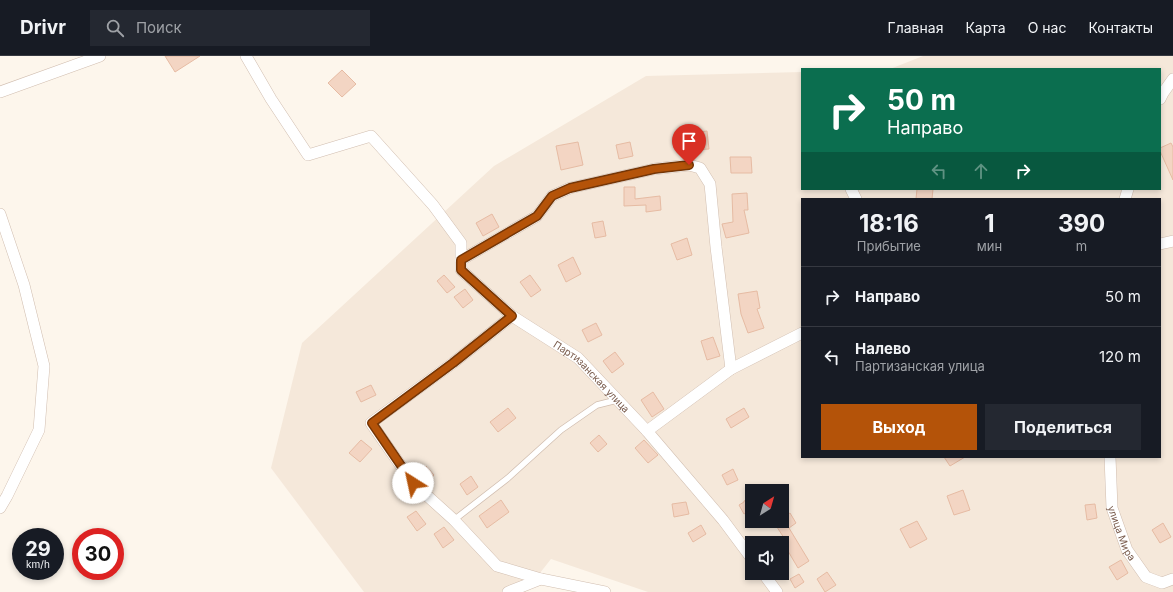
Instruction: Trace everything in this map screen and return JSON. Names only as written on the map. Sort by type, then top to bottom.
[{"type":"street","points":[[0,92],[100,56]]},
{"type":"street","name":"Партизанская улица","points":[[246,56],[271,99],[308,155],[371,136],[434,205],[461,243],[461,270],[512,316],[578,358],[647,431],[723,520],[745,550]]},
{"type":"street","points":[[1161,97],[1173,79]]},
{"type":"street","points":[[461,260],[537,216],[552,196],[570,188],[654,169],[689,165],[700,168],[710,184],[731,369]]},
{"type":"street","points":[[0,214],[24,285],[44,366],[39,430],[0,508]]},
{"type":"street","points":[[1161,244],[1173,241]]},
{"type":"street","points":[[512,316],[453,363],[372,423],[413,483],[454,520],[497,566],[541,578],[606,592]]},
{"type":"street","points":[[647,431],[731,369],[801,334]]},
{"type":"street","name":"улица Мира","points":[[1110,458],[1112,508],[1127,550],[1146,577],[1162,582],[1173,579]]},
{"type":"street","points":[[508,592],[541,578]]},
{"type":"street","points":[[768,580],[777,592]]},
{"type":"lane","points":[[454,520],[508,478],[561,430],[597,405],[618,400]]},
{"type":"shaded area","points":[[923,56],[1173,56],[1173,592],[648,592],[551,559],[525,592],[364,592],[271,468],[302,343],[494,166],[646,76],[801,72],[801,190],[1161,190],[1161,68],[893,68]]},
{"type":"building","points":[[165,56],[200,56],[175,72]]},
{"type":"building","points":[[342,70],[356,84],[342,97],[328,83]]},
{"type":"building","points":[[707,131],[709,149],[693,150],[691,133]]},
{"type":"building","points":[[578,142],[583,165],[561,170],[556,146]]},
{"type":"building","points":[[630,142],[633,156],[619,159],[616,145]]},
{"type":"building","points":[[1171,143],[1173,147],[1173,180],[1161,153],[1161,148]]},
{"type":"building","points":[[730,157],[751,157],[752,173],[731,173]]},
{"type":"building","points":[[624,187],[635,187],[635,199],[660,196],[661,210],[646,212],[646,205],[624,206]]},
{"type":"building","points":[[917,190],[933,190],[932,198],[916,198]]},
{"type":"building","points":[[747,193],[748,210],[744,210],[749,233],[726,238],[722,224],[733,222],[732,194]]},
{"type":"building","points":[[492,214],[499,227],[483,236],[476,223]]},
{"type":"building","points":[[603,221],[606,236],[595,238],[592,223]]},
{"type":"building","points":[[687,238],[692,255],[677,260],[671,244]]},
{"type":"building","points":[[573,257],[581,274],[566,282],[558,265]]},
{"type":"building","points":[[444,275],[455,287],[447,293],[437,281]]},
{"type":"building","points":[[530,275],[541,290],[531,297],[520,282]]},
{"type":"building","points":[[465,289],[473,300],[463,308],[454,297]]},
{"type":"building","points":[[757,291],[760,308],[757,309],[764,328],[748,333],[741,314],[738,294]]},
{"type":"building","points":[[596,323],[602,335],[588,342],[582,330]]},
{"type":"building","points":[[713,337],[720,356],[707,360],[701,341]]},
{"type":"building","points":[[615,352],[624,364],[612,373],[603,361]]},
{"type":"building","points":[[371,385],[376,395],[361,402],[356,392]]},
{"type":"building","points":[[653,392],[664,409],[652,417],[641,400]]},
{"type":"building","points":[[508,408],[516,418],[498,432],[490,422]]},
{"type":"building","points":[[744,408],[749,417],[731,428],[726,419]]},
{"type":"building","points":[[599,435],[607,444],[598,452],[590,443]]},
{"type":"building","points":[[361,440],[372,449],[360,462],[349,453]]},
{"type":"building","points":[[644,440],[658,455],[648,463],[635,448]]},
{"type":"building","points":[[945,458],[963,458],[950,466]]},
{"type":"building","points":[[426,466],[434,475],[425,484],[416,475]]},
{"type":"building","points":[[733,469],[738,480],[727,485],[722,475]]},
{"type":"building","points":[[471,476],[478,487],[467,495],[460,484]]},
{"type":"building","points":[[963,490],[970,510],[954,515],[947,496]]},
{"type":"building","points":[[501,500],[509,512],[487,528],[479,516]]},
{"type":"building","points":[[745,500],[744,514],[739,505]]},
{"type":"building","points":[[686,502],[689,514],[674,517],[672,504]]},
{"type":"building","points":[[1095,504],[1097,518],[1087,520],[1085,505]]},
{"type":"building","points":[[416,511],[426,524],[417,531],[407,517]]},
{"type":"building","points":[[789,514],[796,523],[789,528]]},
{"type":"building","points":[[917,521],[927,539],[910,548],[900,529]]},
{"type":"building","points":[[1163,523],[1171,537],[1160,543],[1152,530]]},
{"type":"building","points":[[701,525],[706,534],[693,542],[688,533]]},
{"type":"building","points":[[444,527],[454,540],[443,548],[434,534]]},
{"type":"building","points":[[778,528],[789,528],[809,561],[798,568],[789,553],[789,536],[783,536]]},
{"type":"building","points":[[1121,560],[1128,573],[1117,580],[1109,567]]},
{"type":"building","points":[[827,572],[836,585],[825,592],[817,579]]},
{"type":"building","points":[[799,574],[804,582],[795,588],[790,579]]},
{"type":"route","points":[[413,483],[372,423],[453,363],[512,316],[461,270],[461,260],[537,216],[552,196],[570,188],[654,169],[689,165]]}]
